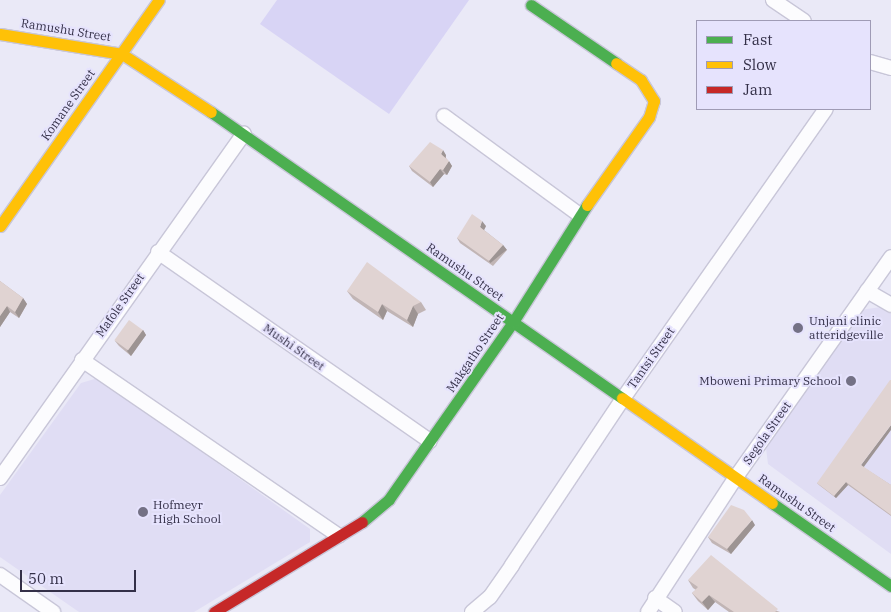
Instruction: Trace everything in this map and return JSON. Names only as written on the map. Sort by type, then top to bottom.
[{"type":"street","name":"Komane Street","points":[[0,226],[159,0]]},
{"type":"street","points":[[774,0],[803,20]]},
{"type":"street","name":"Makgatho Street","points":[[214,612],[380,509],[513,322],[580,215],[649,116],[654,101],[641,80],[532,5]]},
{"type":"street","name":"Ramushu Street","points":[[0,34],[58,40],[122,54],[244,134],[622,400],[736,477],[891,586]]},
{"type":"street","points":[[871,62],[891,68]]},
{"type":"street","name":"Tantsi Street","points":[[476,611],[512,565],[622,400],[825,110]]},
{"type":"street","points":[[444,116],[580,215]]},
{"type":"street","name":"Mafole Street","points":[[0,478],[158,252],[244,134]]},
{"type":"street","name":"Mushi Street","points":[[158,252],[430,441]]},
{"type":"street","name":"Segola Street","points":[[648,612],[736,477],[891,256]]},
{"type":"street","points":[[867,291],[891,305]]},
{"type":"street","points":[[82,360],[339,536]]},
{"type":"street","points":[[0,575],[53,612]]},
{"type":"street","points":[[656,598],[675,612]]},
{"type":"shaded area","points":[[277,0],[469,0],[389,114],[260,24]]},
{"type":"shaded area","name":"Mboweni Primary School","points":[[881,307],[891,314],[891,554],[768,464],[766,448],[860,310]]},
{"type":"shaded area","name":"Hofmeyr High School","points":[[98,378],[310,529],[310,542],[194,612],[79,612],[0,557],[0,495],[81,383]]},
{"type":"building","points":[[430,142],[443,150],[441,154],[449,161],[443,170],[440,169],[430,182],[409,166]]},
{"type":"building","points":[[472,214],[482,221],[480,227],[503,245],[489,261],[457,238]]},
{"type":"building","points":[[367,262],[421,302],[413,306],[407,320],[382,304],[378,312],[347,291]]},
{"type":"building","points":[[0,281],[23,298],[15,312],[7,306],[0,316]]},
{"type":"building","points":[[129,320],[143,330],[128,350],[114,340]]},
{"type":"building","points":[[890,380],[891,425],[861,465],[891,485],[891,515],[846,482],[834,496],[817,483]]},
{"type":"building","points":[[731,505],[744,510],[752,520],[727,549],[708,537]]},
{"type":"building","points":[[711,555],[778,609],[775,612],[734,612],[709,595],[702,602],[692,593],[698,587],[688,580]]},
{"type":"traffic: fast","points":[[531,5],[616,63]]},
{"type":"traffic: fast","points":[[211,112],[622,398]]},
{"type":"traffic: fast","points":[[362,522],[389,499],[513,322],[587,205]]},
{"type":"traffic: fast","points":[[772,503],[891,586]]},
{"type":"traffic: slow","points":[[0,226],[159,0]]},
{"type":"traffic: slow","points":[[0,34],[122,54],[211,112]]},
{"type":"traffic: slow","points":[[587,205],[649,117],[654,101],[641,80],[616,63]]},
{"type":"traffic: slow","points":[[622,398],[772,503]]},
{"type":"traffic: jam","points":[[214,612],[362,522]]},
{"type":"place","name":"Unjani clinic atteridgeville","points":[[798,328]]},
{"type":"place","name":"Mboweni Primary School","points":[[851,381]]},
{"type":"place","name":"Hofmeyr High School","points":[[143,512]]}]
